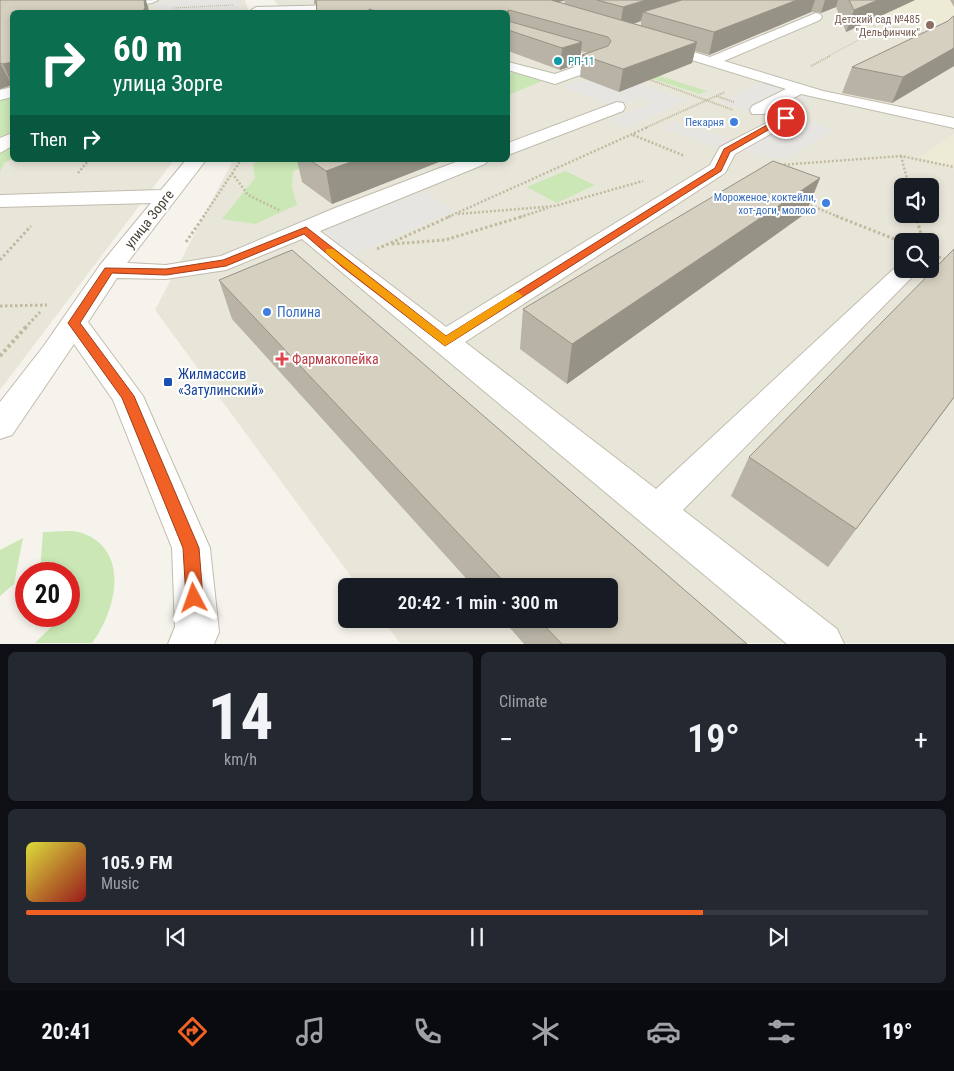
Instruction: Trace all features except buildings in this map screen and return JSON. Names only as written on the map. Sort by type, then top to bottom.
[{"type":"street","points":[[96,0],[105,6],[155,6]]},
{"type":"street","points":[[359,4],[384,10],[428,0]]},
{"type":"street","points":[[256,8],[317,10]]},
{"type":"street","points":[[712,61],[816,17]]},
{"type":"street","points":[[510,36],[600,63]]},
{"type":"street","points":[[510,43],[522,39]]},
{"type":"street","points":[[648,42],[820,95],[954,123]]},
{"type":"street","points":[[510,66],[555,79],[600,63]]},
{"type":"street","points":[[820,95],[840,85]]},
{"type":"street","points":[[445,342],[718,169],[727,151],[773,117],[800,89]]},
{"type":"street","points":[[510,148],[617,107]]},
{"type":"street","points":[[0,148],[10,140]]},
{"type":"street","name":"улица Зорге","points":[[0,426],[74,323],[109,270],[194,162]]},
{"type":"street","points":[[109,270],[166,272],[226,262],[408,192],[474,162]]},
{"type":"street","points":[[0,201],[168,196]]},
{"type":"street","points":[[306,230],[345,264],[822,644]]},
{"type":"street","points":[[657,511],[899,278]]},
{"type":"street","points":[[74,323],[127,396],[191,548],[197,632],[190,644]]},
{"type":"path","points":[[155,6],[218,5],[256,8]]},
{"type":"path","points":[[345,264],[758,76],[780,75],[801,71],[877,30],[871,21],[928,34]]},
{"type":"path","points":[[600,63],[708,99],[773,117]]},
{"type":"path","points":[[713,90],[722,93]]},
{"type":"path","points":[[590,118],[718,169]]},
{"type":"path","points":[[901,156],[907,178]]},
{"type":"path","points":[[232,173],[248,195],[290,215],[306,230]]},
{"type":"path","points":[[801,202],[894,239]]},
{"type":"path","points":[[389,244],[445,240],[555,206]]},
{"type":"path","points":[[939,257],[954,263]]},
{"type":"path","points":[[0,306],[47,305],[0,356]]},
{"type":"shaded area","points":[[0,0],[245,0],[248,10],[10,10],[10,162],[172,162],[0,390]]},
{"type":"shaded area","points":[[239,0],[240,10],[157,10],[155,2]]},
{"type":"shaded area","points":[[274,0],[954,0],[954,643],[400,643],[389,628],[618,628],[618,578],[352,578],[155,310],[232,162],[510,162],[510,10],[281,10]]},
{"type":"shaded area","name":"Детский сад №485 \"Дельфинчик\"","points":[[913,0],[954,0],[954,35],[871,17]]},
{"type":"shaded area","points":[[607,73],[688,100],[627,128],[610,121],[653,102],[640,97],[617,107],[562,86],[576,81],[581,83]]},
{"type":"shaded area","points":[[764,81],[812,95],[771,119],[720,102]]},
{"type":"shaded area","points":[[785,115],[833,130],[785,159],[716,147],[663,128],[675,122],[736,141]]},
{"type":"shaded area","points":[[954,134],[954,169],[919,157]]},
{"type":"shaded area","points":[[423,191],[454,211],[349,257],[319,233]]},
{"type":"green space","points":[[625,65],[707,91],[700,94],[618,68]]},
{"type":"green space","points":[[510,73],[542,81],[510,94]]},
{"type":"green space","points":[[10,96],[10,160],[4,163],[0,172],[0,98]]},
{"type":"green space","points":[[258,162],[315,162],[293,171],[292,187],[297,205],[255,224],[222,219],[255,178],[253,164]]},
{"type":"green space","points":[[565,171],[595,185],[557,203],[527,187]]},
{"type":"green space","points":[[68,531],[82,533],[97,541],[108,553],[113,567],[112,599],[107,615],[92,643],[35,643],[51,627],[80,627],[80,562],[41,562],[43,532]]},
{"type":"green space","points":[[23,538],[18,562],[15,562],[14,584],[0,596],[0,550]]},
{"type":"slow traffic","points":[[330,251],[445,342],[518,296]]},
{"type":"place","name":"Детский сад №485 \"Дельфинчик\"","points":[[930,25]]},
{"type":"place","name":"РП-11","points":[[558,61]]},
{"type":"place","name":"Пекарня","points":[[734,122]]},
{"type":"place","name":"Мороженое, коктейли, хот-доги, молоко","points":[[826,203]]},
{"type":"place","name":"Полина","points":[[267,312]]},
{"type":"place","name":"Фармакопейка","points":[[282,359]]},
{"type":"place","name":"Жилмассив «Затулинский»","points":[[168,382]]},
{"type":"route","points":[[194,598],[191,548],[127,396],[74,323],[109,270],[166,272],[226,262],[306,230],[345,264],[445,342],[718,169],[727,151],[786,118]]}]
